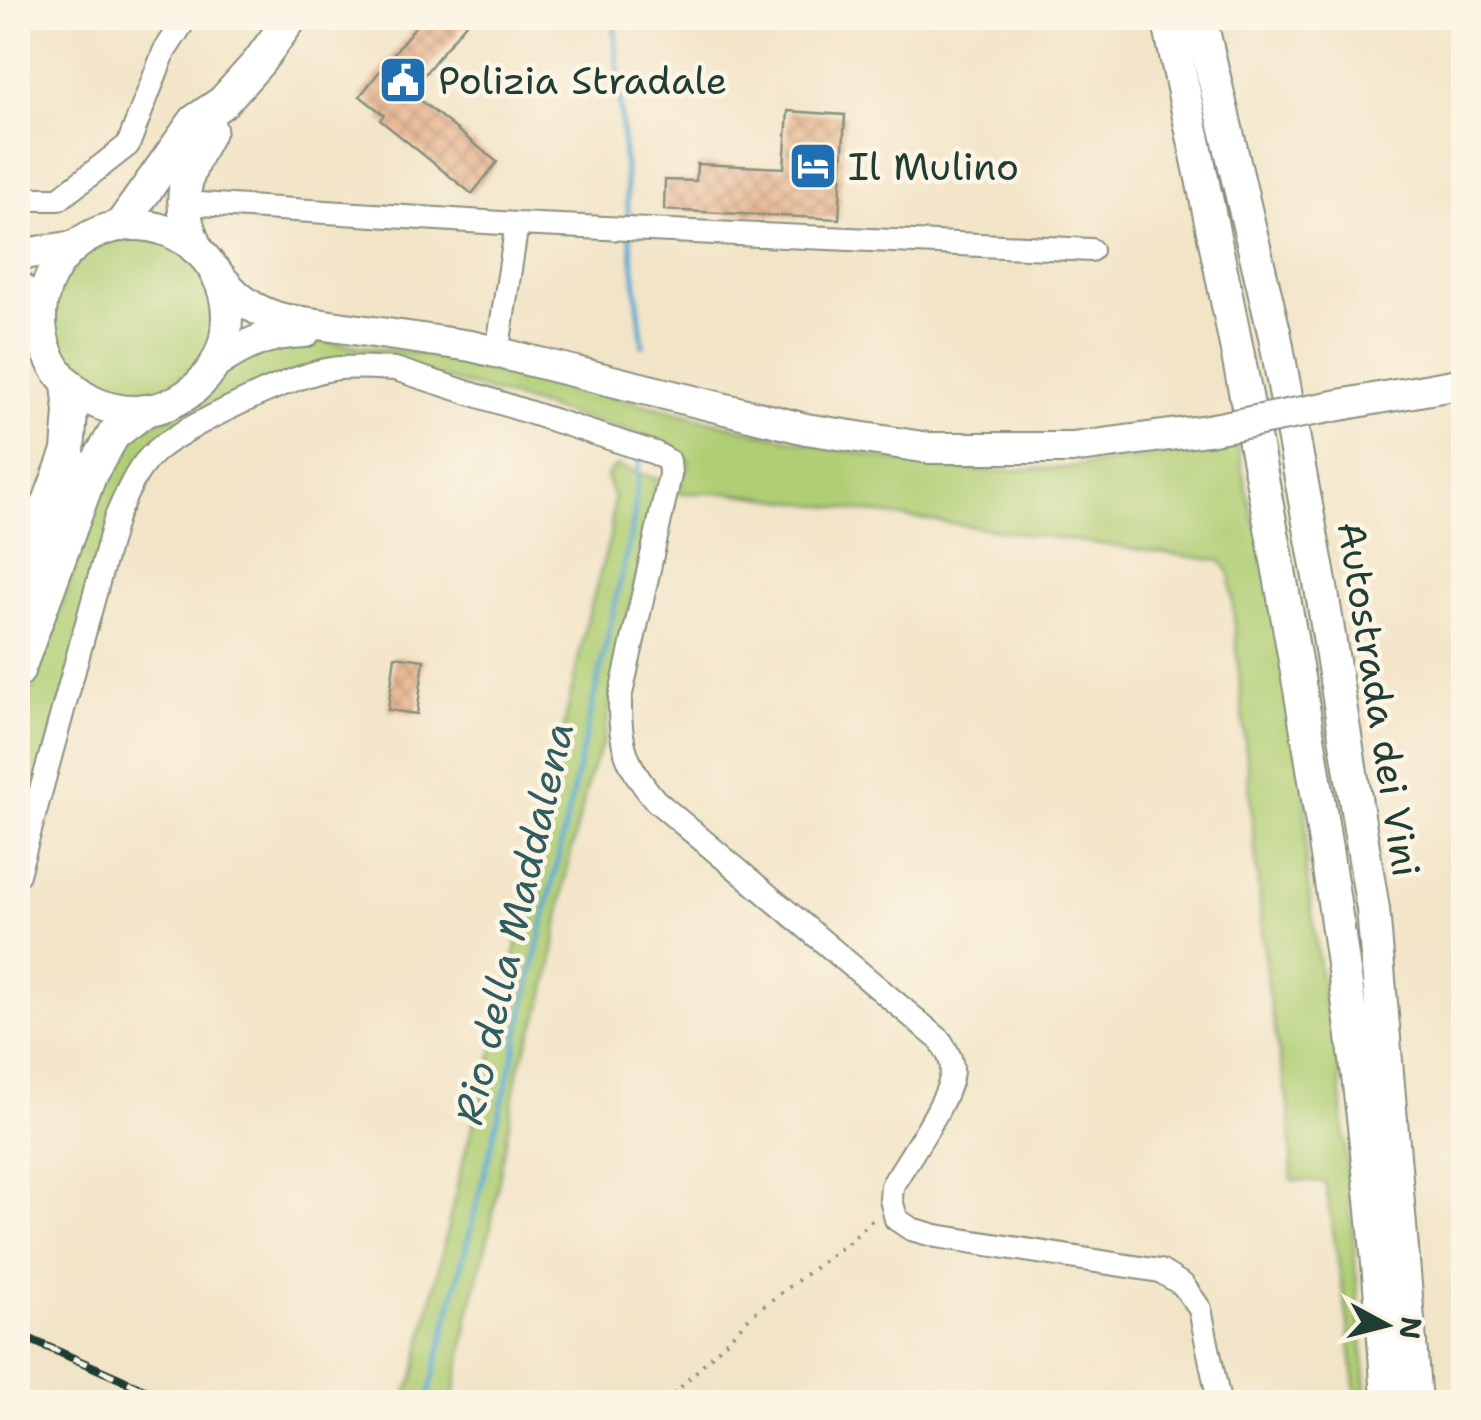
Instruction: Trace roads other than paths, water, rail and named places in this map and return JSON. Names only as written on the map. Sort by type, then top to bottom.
[{"type":"highway","points":[[205,260],[187,228],[184,203],[190,166],[223,102],[291,18]]},
{"type":"highway","name":"Autostrada dei Vini","points":[[1168,18],[1273,528],[1382,1155],[1415,1402]]},
{"type":"highway","name":"Autostrada dei Vini","points":[[1200,18],[1276,336],[1374,909],[1388,1402]]},
{"type":"highway","points":[[121,226],[195,121],[223,102]]},
{"type":"highway","points":[[18,585],[68,451],[68,384]]},
{"type":"highway","points":[[18,671],[91,472],[114,434],[144,412]]},
{"type":"main road","points":[[41,324],[44,295],[55,268],[89,236],[121,226],[161,228],[205,260],[230,290],[255,310],[283,319],[436,340],[806,430],[929,448],[1072,448],[1142,441],[1464,383]]},
{"type":"main road","points":[[18,255],[74,246]]},
{"type":"main road","points":[[205,260],[226,301],[227,328],[216,364]]},
{"type":"main road","points":[[18,286],[41,324],[46,351],[68,384],[104,407],[144,412],[176,402],[195,390],[216,364],[266,336],[348,330]]},
{"type":"street","points":[[18,199],[58,200],[128,146],[164,52],[186,18]]},
{"type":"street","points":[[184,203],[645,231],[1091,250]]},
{"type":"street","points":[[497,353],[517,224]]},
{"type":"street","points":[[18,874],[116,517],[133,478],[154,452],[176,436],[280,386],[329,369],[365,367],[395,369],[655,453],[669,461],[670,475],[620,698],[619,726],[624,751],[634,775],[656,801],[940,1040],[950,1055],[949,1088],[892,1186],[896,1219],[911,1229],[1160,1271],[1183,1284],[1200,1309],[1219,1402]]},
{"type":"waterway","name":"Rio della Maddalena","points":[[614,18],[629,224]]},
{"type":"waterway","name":"Rio della Maddalena","points":[[630,235],[643,346]]},
{"type":"waterway","name":"Rio della Maddalena","points":[[427,1402],[513,1059],[633,523],[640,457]]},
{"type":"railway","points":[[18,1334],[173,1402]]},
{"type":"place","name":"Polizia Stradale","points":[[403,80]]},
{"type":"place","name":"Il Mulino","points":[[813,166]]}]
